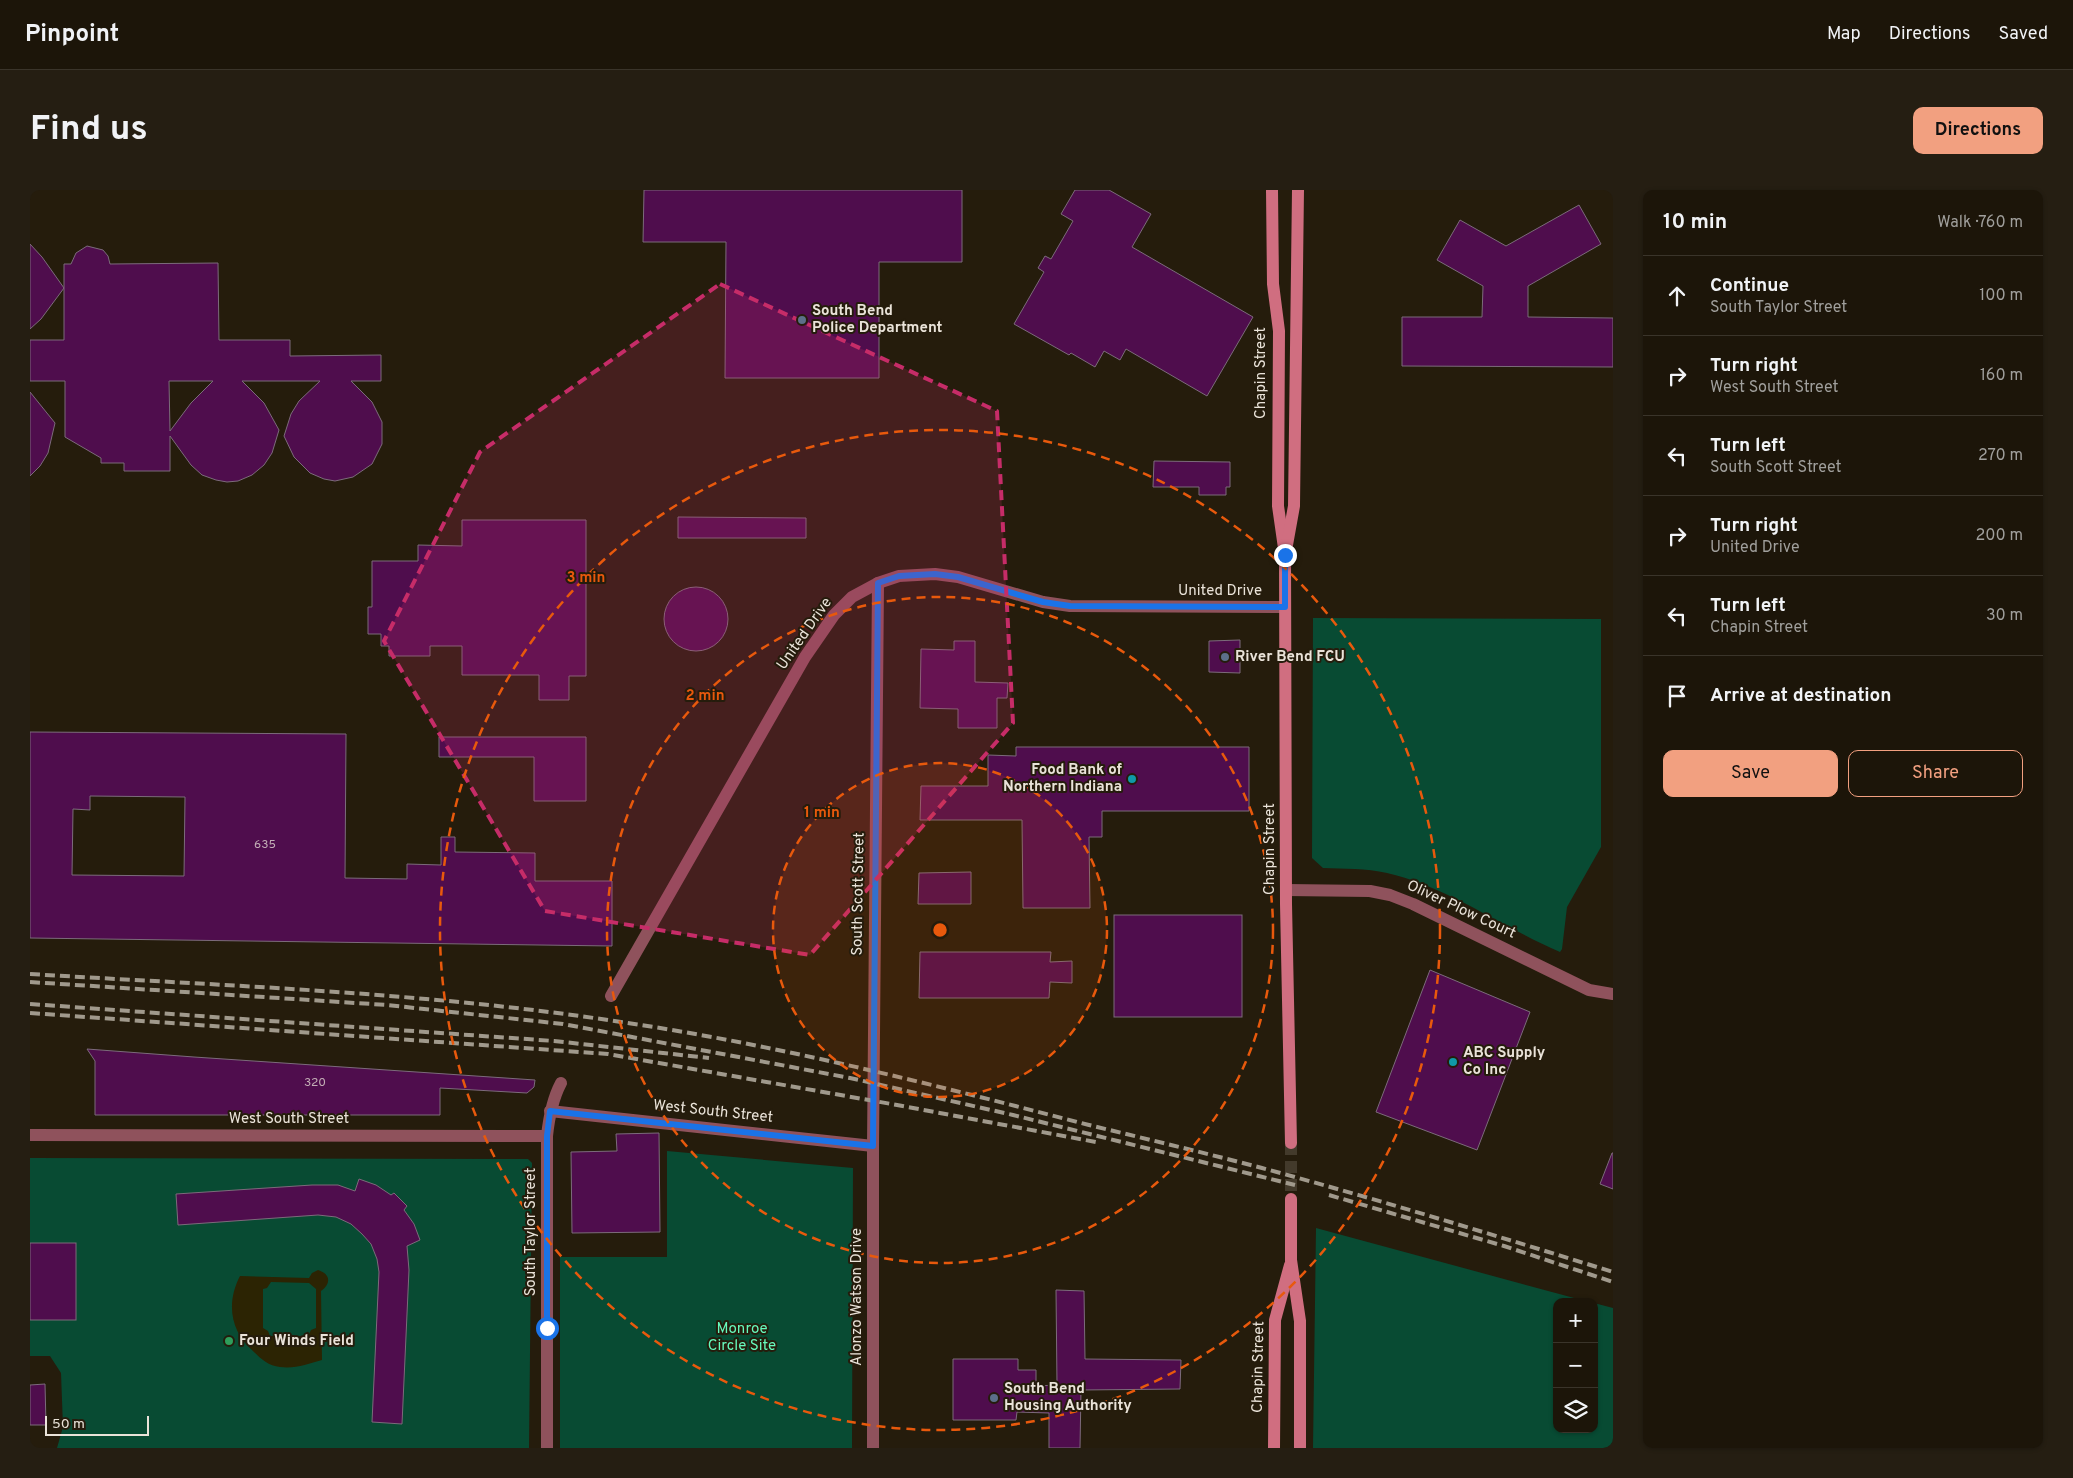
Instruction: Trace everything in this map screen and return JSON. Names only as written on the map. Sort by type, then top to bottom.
[{"type":"main road","name":"Chapin Street","points":[[1272,190],[1273,284],[1279,331],[1278,506],[1285,555],[1286,890],[1291,1143]]},
{"type":"main road","name":"Chapin Street","points":[[1285,555],[1294,506],[1298,190]]},
{"type":"main road","name":"Chapin Street","points":[[1291,1199],[1291,1260],[1300,1321],[1300,1448]]},
{"type":"main road","name":"Chapin Street","points":[[1274,1448],[1275,1320],[1291,1260]]},
{"type":"street","name":"United Drive","points":[[611,996],[805,657],[834,615],[852,597],[878,583],[899,576],[935,574],[958,577],[1043,602],[1070,606],[1285,607]]},
{"type":"street","name":"South Scott Street","points":[[873,1146],[878,583]]},
{"type":"street","name":"Oliver Plow Court","points":[[1286,890],[1370,891],[1390,895],[1413,904],[1589,990],[1613,994]]},
{"type":"street","points":[[547,1136],[550,1111],[555,1094],[561,1083]]},
{"type":"street","name":"West South Street","points":[[550,1111],[873,1146]]},
{"type":"street","name":"West South Street","points":[[30,1135],[547,1136]]},
{"type":"street","name":"South Taylor Street","points":[[547,1136],[547,1448]]},
{"type":"street","name":"Alonzo Watson Drive","points":[[873,1146],[873,1448]]},
{"type":"highlighted area","points":[[720,284],[997,411],[1013,723],[810,955],[545,911],[384,641],[480,452]]},
{"type":"green space","points":[[1313,618],[1601,619],[1601,847],[1567,907],[1562,949],[1560,952],[1431,887],[1379,871],[1323,868],[1312,858]]},
{"type":"green space","name":"Monroe Circle Site","points":[[667,1151],[853,1168],[852,1448],[560,1448],[560,1257],[667,1257]]},
{"type":"green space","points":[[30,1158],[528,1159],[532,1163],[529,1448],[57,1448],[63,1427],[61,1373],[50,1356],[30,1356]]},
{"type":"green space","points":[[1316,1228],[1574,1298],[1553,1298],[1553,1433],[1598,1433],[1598,1304],[1613,1308],[1613,1448],[1313,1448]]},
{"type":"sand","points":[[318,1270],[325,1274],[328,1279],[327,1285],[321,1291],[322,1360],[291,1367],[269,1364],[246,1344],[235,1326],[232,1307],[233,1296],[240,1276],[309,1278],[312,1273]],"holes":[[[271,1282],[309,1283],[316,1289],[316,1328],[311,1330],[308,1336],[270,1336],[268,1331],[263,1328],[263,1289],[267,1288]]]},
{"type":"building","name":"South Bend Police Department","points":[[644,190],[962,190],[962,262],[879,262],[879,378],[725,378],[726,242],[643,242]]},
{"type":"building","points":[[1075,190],[1109,190],[1151,214],[1132,247],[1253,317],[1207,396],[1126,349],[1120,360],[1104,351],[1095,367],[1071,353],[1069,355],[1014,324],[1044,272],[1038,268],[1045,256],[1051,259],[1073,221],[1061,214]]},
{"type":"building","points":[[1579,205],[1601,244],[1528,286],[1528,317],[1613,318],[1613,367],[1402,366],[1402,317],[1482,317],[1483,286],[1437,260],[1460,220],[1506,246]]},
{"type":"building","points":[[30,244],[42,257],[64,288],[41,319],[30,329]]},
{"type":"building","points":[[87,246],[103,250],[108,256],[110,264],[218,263],[219,340],[290,340],[290,356],[381,355],[381,381],[351,381],[372,402],[382,422],[382,444],[372,464],[353,477],[335,481],[310,473],[294,457],[284,436],[291,414],[299,401],[320,381],[242,381],[264,403],[279,430],[272,453],[264,465],[252,475],[238,481],[227,482],[202,475],[191,465],[170,436],[170,471],[124,471],[124,463],[101,463],[101,458],[65,437],[65,381],[30,381],[30,340],[64,340],[64,264],[71,264],[76,253]],"holes":[[[169,381],[213,381],[191,403],[170,431]]]},
{"type":"building","points":[[30,392],[55,423],[48,453],[40,466],[30,476]]},
{"type":"building","points":[[1154,461],[1230,462],[1230,487],[1226,487],[1226,495],[1199,495],[1199,487],[1153,487]]},
{"type":"building","points":[[678,517],[806,518],[806,538],[678,538]]},
{"type":"building","points":[[462,520],[586,520],[586,676],[569,676],[569,700],[539,700],[539,675],[462,675],[462,646],[430,646],[430,656],[389,656],[389,646],[381,646],[381,634],[368,634],[368,607],[372,607],[372,561],[418,561],[418,545],[462,546]]},
{"type":"building","points":[[696,587],[708,590],[719,596],[725,607],[728,619],[725,631],[719,642],[708,648],[696,651],[684,648],[673,642],[667,631],[664,619],[667,607],[673,596],[684,590]]},
{"type":"building","name":"River Bend FCU","points":[[1240,640],[1240,673],[1209,672],[1209,641]]},
{"type":"building","points":[[954,641],[975,641],[975,682],[1008,683],[1007,698],[997,698],[997,728],[958,728],[958,709],[920,708],[921,649],[954,650]]},
{"type":"building","points":[[30,732],[346,734],[345,878],[407,879],[407,864],[441,865],[441,837],[455,837],[455,852],[535,853],[535,881],[612,881],[612,946],[30,938]],"holes":[[[90,796],[185,797],[184,876],[72,875],[73,809],[90,810]]]},
{"type":"building","points":[[439,737],[586,737],[586,801],[534,801],[534,757],[439,757]]},
{"type":"building","points":[[1016,747],[1249,747],[1249,811],[1102,811],[1102,837],[1089,837],[1090,908],[1023,908],[1022,820],[920,820],[921,786],[988,786],[988,755],[1016,756]]},
{"type":"building","points":[[971,872],[971,904],[918,904],[919,873]]},
{"type":"building","points":[[1114,915],[1242,915],[1242,1017],[1114,1017]]},
{"type":"building","points":[[920,952],[1051,952],[1050,962],[1072,961],[1072,983],[1050,982],[1049,998],[919,998]]},
{"type":"building","name":"ABC Supply Co Inc","points":[[1430,970],[1530,1012],[1477,1150],[1376,1112]]},
{"type":"building","points":[[87,1049],[535,1080],[534,1087],[527,1093],[440,1088],[440,1115],[95,1115],[95,1061]]},
{"type":"building","points":[[659,1133],[660,1232],[572,1233],[571,1152],[617,1151],[616,1134]]},
{"type":"building","points":[[1613,1153],[1613,1189],[1600,1184]]},
{"type":"building","points":[[359,1179],[376,1185],[391,1195],[394,1193],[407,1206],[404,1210],[414,1224],[420,1240],[407,1246],[409,1270],[402,1424],[372,1422],[379,1272],[377,1259],[371,1244],[351,1224],[336,1217],[318,1215],[178,1225],[176,1194],[312,1185],[338,1185],[355,1191]]},
{"type":"building","points":[[30,1243],[76,1243],[76,1320],[30,1320]]},
{"type":"building","points":[[1056,1290],[1084,1291],[1085,1359],[1181,1360],[1180,1389],[1081,1390],[1080,1448],[1049,1448],[1049,1413],[1017,1412],[1016,1420],[953,1420],[953,1359],[1018,1359],[1018,1370],[1036,1370],[1036,1386],[1057,1385]]},
{"type":"building","points":[[45,1384],[46,1425],[30,1425],[30,1385]]},
{"type":"tunnel","points":[[1291,1143],[1291,1199]]},
{"type":"railway","points":[[30,974],[326,991],[474,1004],[621,1022],[739,1042],[915,1081],[1198,1151],[1394,1205],[1613,1272]]},
{"type":"railway","points":[[30,982],[387,1005],[563,1024],[850,1078],[1013,1115],[1295,1185]]},
{"type":"railway","points":[[30,1004],[554,1041],[709,1058]]},
{"type":"railway","points":[[30,1013],[608,1054],[1096,1142]]},
{"type":"railway","points":[[1329,1195],[1504,1246],[1613,1282]]},
{"type":"place","name":"South Bend Police Department","points":[[802,320]]},
{"type":"place","name":"River Bend FCU","points":[[1225,657]]},
{"type":"place","name":"Food Bank of Northern Indiana","points":[[1132,779]]},
{"type":"place","name":"ABC Supply Co Inc","points":[[1453,1062]]},
{"type":"place","name":"Four Winds Field","points":[[229,1341]]},
{"type":"place","name":"South Bend Housing Authority","points":[[994,1398]]},
{"type":"route","points":[[547,1328],[547,1136],[550,1111],[873,1146],[878,583],[899,576],[935,574],[958,577],[1043,602],[1070,606],[1285,607],[1285,555]]}]
